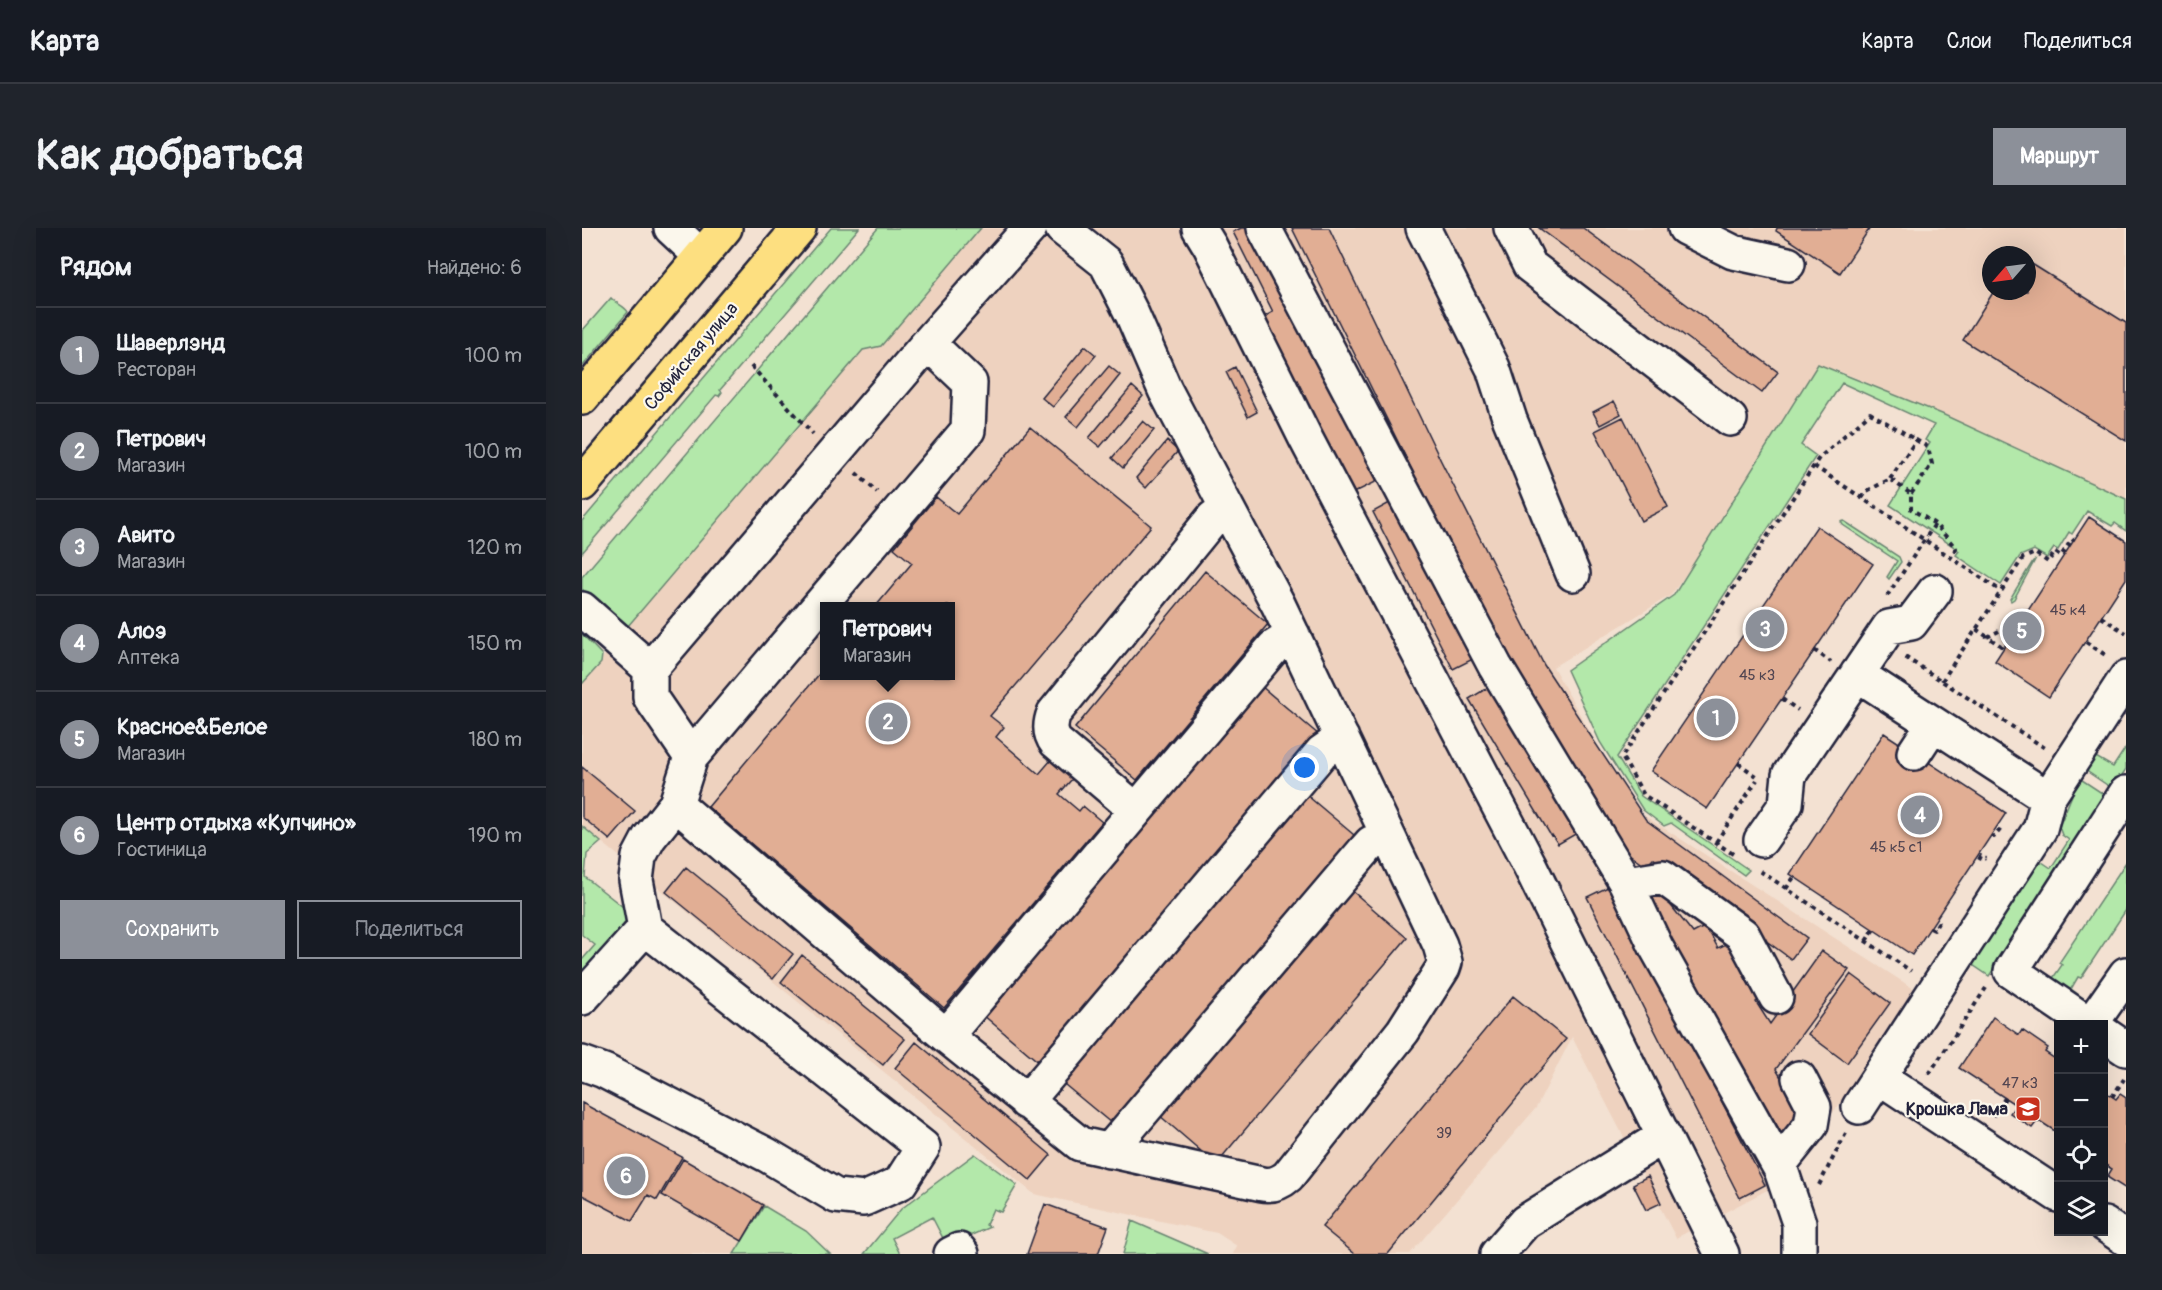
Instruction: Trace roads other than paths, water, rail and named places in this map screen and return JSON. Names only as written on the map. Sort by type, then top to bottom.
[{"type":"main road","points":[[582,398],[725,228]]},
{"type":"main road","name":"Софийская улица","points":[[582,484],[799,228]]},
{"type":"lane","points":[[671,228],[701,256]]},
{"type":"lane","points":[[691,757],[650,698],[650,669],[928,343],[1030,228]]},
{"type":"lane","points":[[676,804],[946,1036],[1080,1144],[1266,1185],[1275,1185],[1288,1176],[1402,1031],[1443,968],[1445,962],[1440,945],[1293,635],[1165,390],[1132,314],[1106,263],[1062,228]]},
{"type":"lane","points":[[1199,228],[1306,439],[1529,864],[1722,1254]]},
{"type":"lane","points":[[1264,228],[1495,666],[1626,883],[1656,947],[1779,1165],[1799,1239]]},
{"type":"lane","points":[[1423,228],[1493,368],[1510,420],[1574,574]]},
{"type":"lane","points":[[1511,228],[1530,266],[1730,419]]},
{"type":"lane","points":[[1685,228],[1733,252],[1788,264]]},
{"type":"lane","points":[[822,602],[968,429],[970,383],[928,343]]},
{"type":"lane","points":[[1136,810],[1056,742],[1051,732],[1052,718],[1057,708],[1214,518],[1227,508]]},
{"type":"lane","points":[[1751,855],[1786,804],[1789,775],[1848,670],[1880,640],[1889,627],[1911,623],[1935,591]]},
{"type":"lane","points":[[582,1063],[604,1071],[767,1155],[836,1196],[864,1199],[900,1183],[923,1147],[645,928],[636,880],[639,857],[649,838],[676,804],[691,757],[820,604]]},
{"type":"lane","points":[[582,609],[650,669]]},
{"type":"lane","points":[[946,1036],[1274,647],[1293,635]]},
{"type":"lane","points":[[1848,670],[2048,798]]},
{"type":"lane","points":[[1859,1107],[2040,829],[2048,798],[2121,670]]},
{"type":"lane","points":[[1914,753],[1934,723]]},
{"type":"lane","points":[[1026,1102],[1322,752],[1342,738]]},
{"type":"lane","points":[[2084,1020],[2011,971],[2120,815]]},
{"type":"lane","points":[[1109,1151],[1364,850],[1371,843],[1387,835]]},
{"type":"lane","points":[[1626,883],[1663,877],[1743,935],[1776,996]]},
{"type":"lane","points":[[582,998],[645,928]]},
{"type":"lane","points":[[2093,1020],[2126,974]]},
{"type":"lane","points":[[2108,1037],[2126,1049]]},
{"type":"lane","points":[[1879,1077],[2054,1192]]},
{"type":"lane","points":[[1779,1165],[1811,1125],[1814,1107],[1799,1078]]},
{"type":"lane","points":[[1497,1254],[1525,1222],[1664,1136]]},
{"type":"lane","points":[[2108,1227],[2126,1239]]},
{"type":"lane","points":[[951,1254],[959,1250],[962,1254]]},
{"type":"place","name":"Авито","points":[[1765,629]]},
{"type":"place","name":"Красное&Белое","points":[[2022,631]]},
{"type":"place","name":"Шаверлэнд","points":[[1716,718]]},
{"type":"place","name":"Петрович","points":[[888,722]]},
{"type":"place","name":"Алоэ","points":[[1920,815]]},
{"type":"place","name":"Крошка Лама","points":[[2028,1109]]},
{"type":"place","name":"Центр отдыха «Купчино»","points":[[626,1176]]}]
